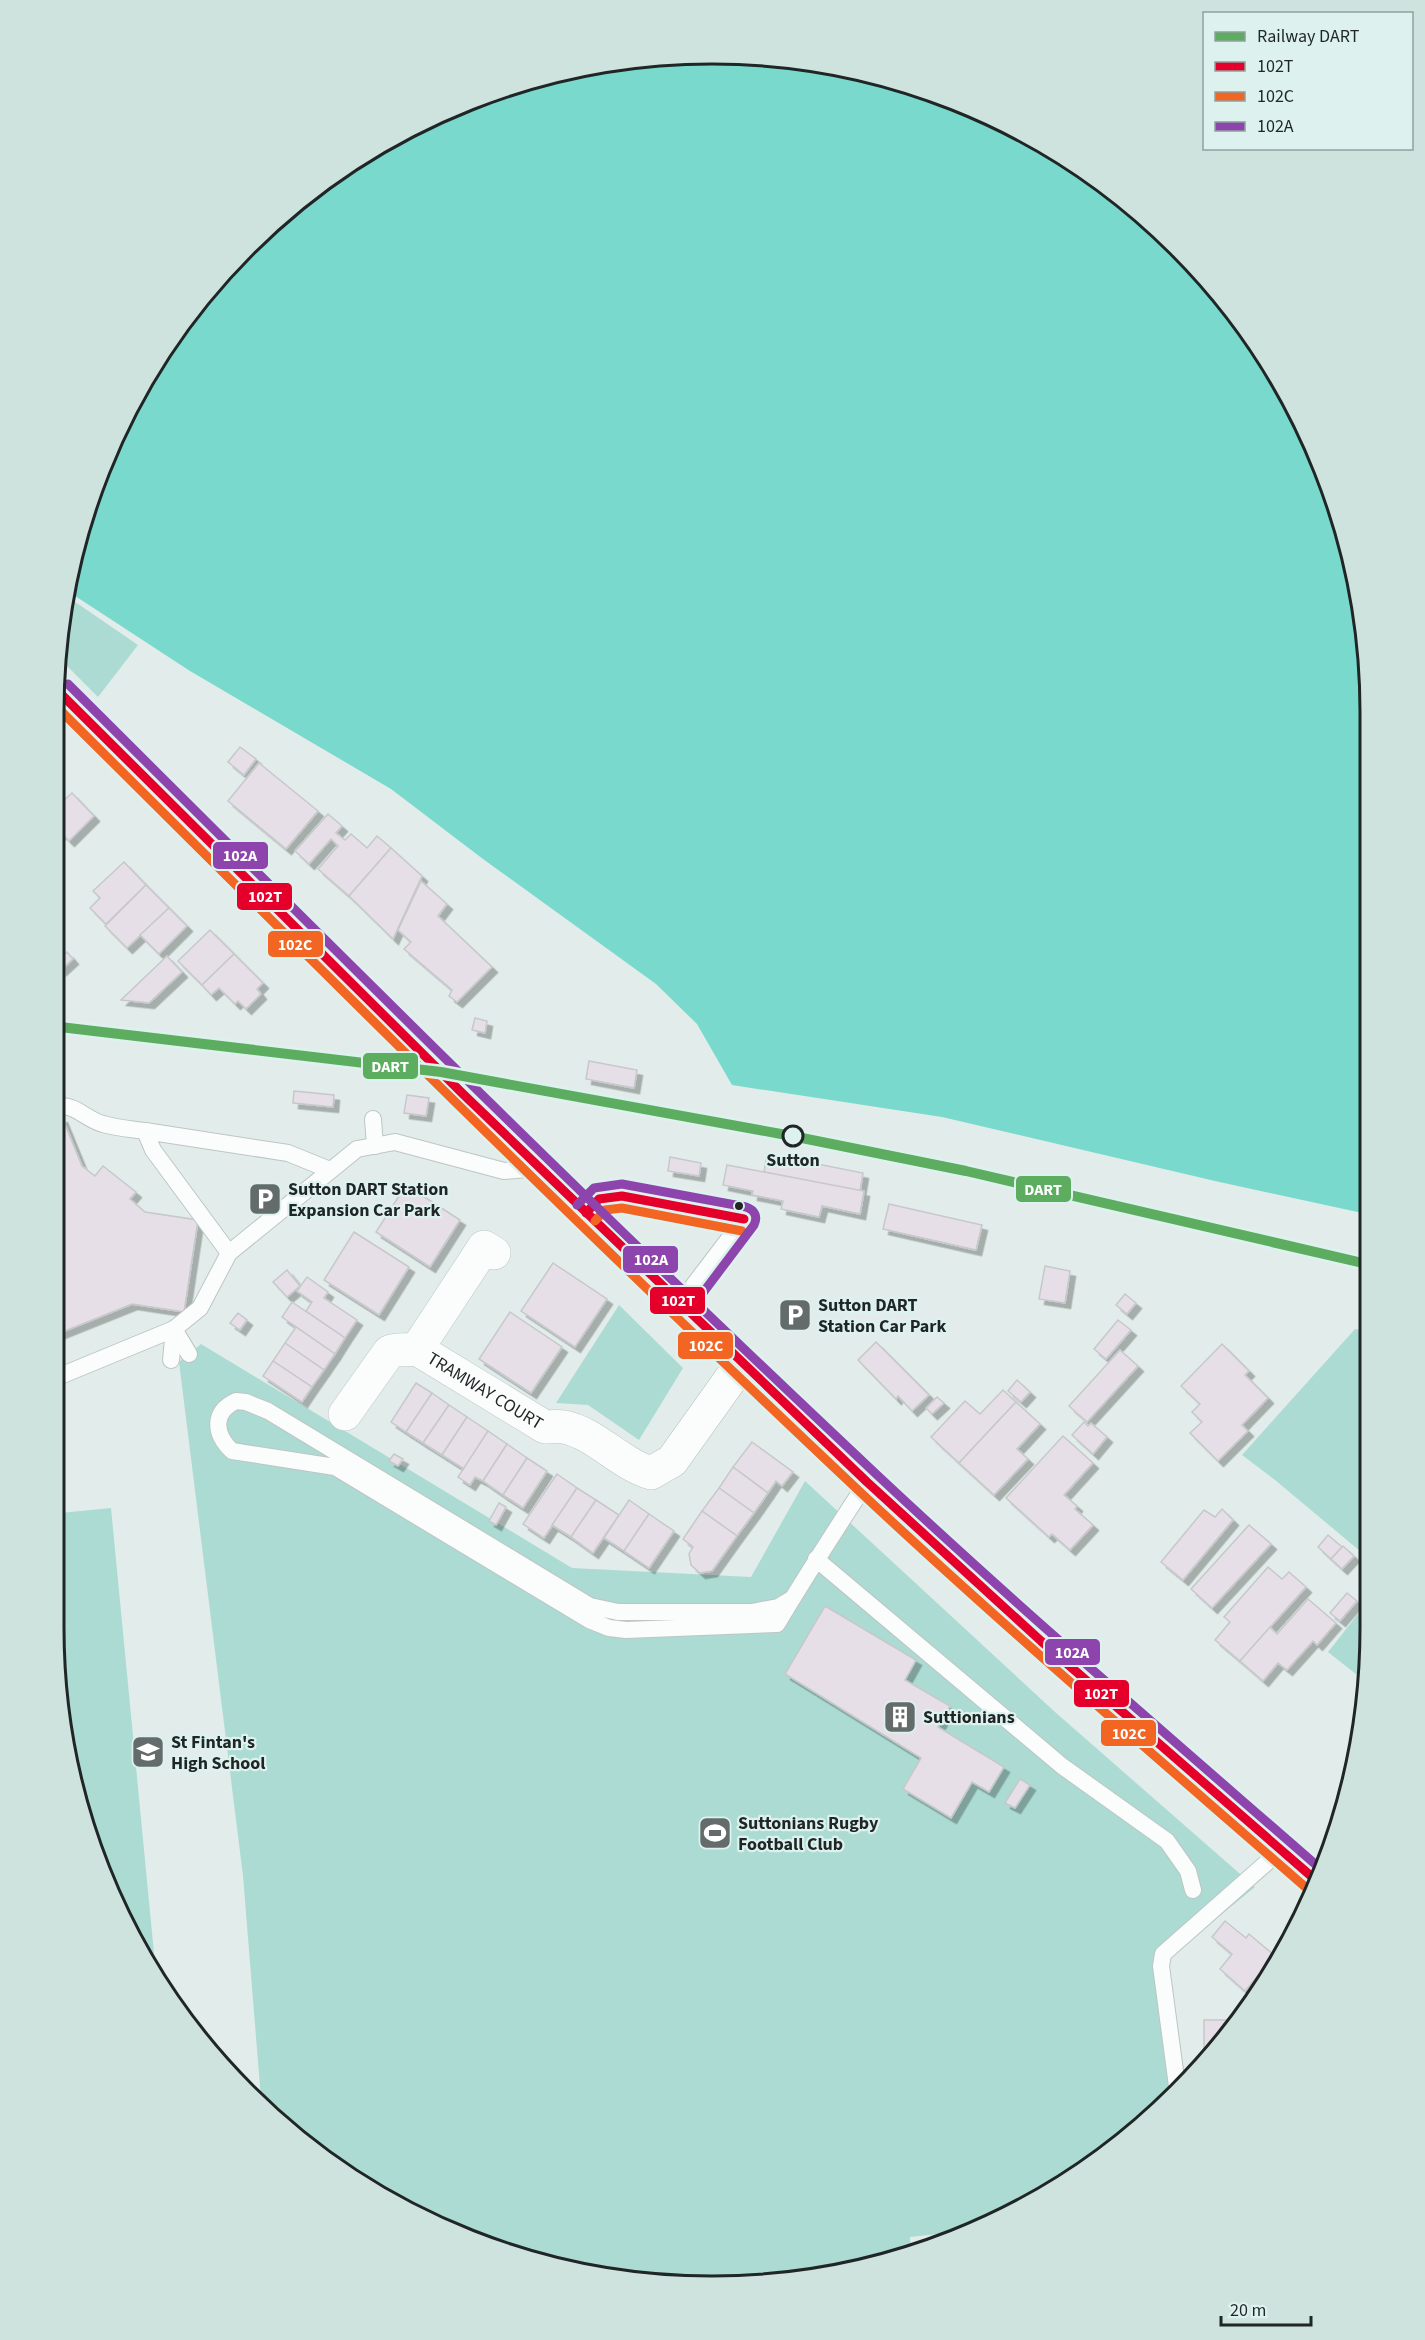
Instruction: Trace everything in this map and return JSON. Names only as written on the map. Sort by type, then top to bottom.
[{"type":"main road","points":[[65,698],[586,1213],[867,1482],[1041,1641],[1311,1876]]},
{"type":"main road","name":"TRAMWAY COURT","points":[[417,1349],[484,1247],[494,1253]]},
{"type":"main road","name":"TRAMWAY COURT","points":[[345,1414],[389,1352],[395,1349],[408,1351],[417,1349],[545,1427],[563,1427],[579,1433],[638,1469],[651,1473],[672,1461],[742,1363]]},
{"type":"lane","points":[[64,1106],[78,1110],[93,1121],[105,1125],[288,1153],[330,1170]]},
{"type":"lane","points":[[373,1119],[375,1146]]},
{"type":"lane","points":[[145,1131],[153,1150],[229,1253]]},
{"type":"lane","points":[[64,1374],[174,1329],[200,1308],[229,1253],[357,1149],[395,1142],[507,1172],[540,1168]]},
{"type":"lane","points":[[586,1213],[599,1199],[622,1196],[744,1219],[680,1303]]},
{"type":"lane","points":[[174,1329],[189,1354]]},
{"type":"lane","points":[[171,1360],[174,1329]]},
{"type":"lane","points":[[793,1598],[778,1606],[752,1612],[618,1612],[590,1606],[268,1411],[246,1402],[237,1401],[221,1411],[219,1431],[224,1443],[232,1450],[335,1467],[589,1620],[609,1628],[626,1630],[777,1624],[793,1598],[816,1559],[867,1482]]},
{"type":"lane","points":[[816,1559],[1062,1766],[1167,1841],[1188,1872],[1193,1890]]},
{"type":"lane","points":[[1176,2080],[1161,1966],[1163,1954],[1281,1850]]},
{"type":"shaded area","points":[[712,64],[755,66],[839,77],[921,99],[999,131],[1036,151],[1107,198],[1171,254],[1200,285],[1227,318],[1274,388],[1294,426],[1326,504],[1348,586],[1359,670],[1360,1212],[942,1117],[732,1085],[697,1024],[656,984],[483,859],[391,789],[190,671],[75,596],[99,504],[131,426],[151,388],[198,318],[254,254],[285,225],[352,174],[426,131],[504,99],[586,77],[670,66]]},
{"type":"shaded area","points":[[74,601],[138,645],[98,697],[66,665]]},
{"type":"shaded area","points":[[619,1305],[683,1368],[639,1440],[588,1405],[556,1403]]},
{"type":"shaded area","points":[[1355,1329],[1360,1330],[1360,1551],[1242,1455]]},
{"type":"shaded area","name":"Suttonians Rugby Football Club","points":[[201,1344],[572,1568],[751,1577],[805,1481],[1055,1712],[1255,1887],[1168,1958],[1184,2072],[1140,2115],[1107,2142],[1036,2189],[999,2209],[940,2234],[910,2237],[910,2244],[880,2253],[839,2263],[755,2274],[712,2276],[628,2270],[586,2263],[504,2241],[426,2209],[388,2189],[318,2142],[260,2092],[243,1876],[179,1362]]},
{"type":"shaded area","points":[[111,1508],[154,1957],[131,1914],[99,1836],[77,1754],[66,1670],[64,1513]]},
{"type":"shaded area","points":[[1360,1612],[1358,1676],[1328,1652]]},
{"type":"building","points":[[240,747],[256,759],[244,775],[228,762]]},
{"type":"building","points":[[259,763],[318,811],[286,849],[228,801]]},
{"type":"building","points":[[72,793],[94,816],[69,841],[64,836],[64,800]]},
{"type":"building","points":[[328,814],[342,826],[336,833],[345,840],[351,834],[367,848],[377,836],[391,848],[349,896],[318,869],[338,846],[331,839],[309,864],[295,851]]},
{"type":"building","points":[[391,848],[422,876],[393,939],[349,896]]},
{"type":"building","points":[[124,862],[146,885],[106,924],[90,908],[100,898],[93,891]]},
{"type":"building","points":[[421,881],[447,904],[438,916],[492,967],[457,1002],[449,996],[452,990],[404,949],[411,942],[398,930]]},
{"type":"building","points":[[146,885],[169,908],[127,948],[105,926]]},
{"type":"building","points":[[169,908],[187,926],[159,954],[140,935]]},
{"type":"building","points":[[210,930],[234,954],[202,985],[178,961]]},
{"type":"building","points":[[67,952],[73,959],[64,967],[64,955]]},
{"type":"building","points":[[234,954],[263,983],[257,989],[261,994],[246,1009],[238,1001],[235,1004],[219,988],[211,995],[202,985]]},
{"type":"building","points":[[167,956],[182,972],[149,1003],[121,1000]]},
{"type":"building","points":[[475,1018],[487,1021],[485,1033],[472,1030]]},
{"type":"building","points":[[589,1061],[637,1070],[634,1088],[586,1079]]},
{"type":"building","points":[[294,1091],[334,1095],[333,1107],[293,1103]]},
{"type":"building","points":[[407,1095],[429,1098],[426,1116],[404,1113]]},
{"type":"building","points":[[64,1122],[82,1166],[95,1176],[103,1166],[136,1192],[130,1199],[145,1212],[198,1220],[184,1312],[132,1304],[64,1331]]},
{"type":"building","points":[[767,1154],[863,1173],[860,1191],[764,1172]]},
{"type":"building","points":[[670,1157],[701,1163],[699,1176],[668,1171]]},
{"type":"building","points":[[727,1165],[864,1191],[860,1214],[822,1206],[819,1217],[781,1209],[783,1201],[752,1195],[753,1191],[723,1185]]},
{"type":"building","points":[[406,1185],[460,1220],[430,1267],[376,1232]]},
{"type":"building","points":[[889,1204],[982,1225],[976,1250],[883,1229]]},
{"type":"building","points":[[354,1232],[409,1267],[379,1315],[324,1280]]},
{"type":"building","points":[[553,1263],[607,1299],[575,1347],[521,1311]]},
{"type":"building","points":[[1045,1266],[1070,1271],[1065,1303],[1039,1299]]},
{"type":"building","points":[[287,1270],[300,1286],[287,1297],[273,1282]]},
{"type":"building","points":[[307,1277],[328,1292],[324,1298],[357,1320],[345,1338],[306,1311],[312,1302],[297,1291]]},
{"type":"building","points":[[1125,1294],[1136,1303],[1127,1314],[1116,1305]]},
{"type":"building","points":[[292,1302],[345,1338],[335,1354],[282,1317]]},
{"type":"building","points":[[510,1312],[562,1347],[531,1393],[479,1359]]},
{"type":"building","points":[[238,1313],[247,1320],[240,1330],[230,1323]]},
{"type":"building","points":[[1118,1320],[1131,1330],[1106,1359],[1094,1349]]},
{"type":"building","points":[[296,1327],[335,1354],[324,1370],[285,1343]]},
{"type":"building","points":[[876,1342],[929,1395],[912,1411],[898,1396],[896,1399],[858,1360]]},
{"type":"building","points":[[285,1343],[324,1370],[312,1387],[273,1361]]},
{"type":"building","points":[[1222,1344],[1249,1371],[1245,1375],[1268,1398],[1242,1425],[1248,1431],[1218,1461],[1190,1433],[1202,1422],[1192,1412],[1200,1404],[1181,1386]]},
{"type":"building","points":[[1120,1350],[1138,1366],[1087,1422],[1069,1406]]},
{"type":"building","points":[[273,1361],[312,1387],[302,1402],[263,1376]]},
{"type":"building","points":[[1017,1380],[1030,1392],[1021,1402],[1008,1391]]},
{"type":"building","points":[[416,1383],[432,1393],[406,1432],[391,1422]]},
{"type":"building","points":[[1003,1390],[1016,1402],[959,1463],[931,1437],[965,1401],[980,1414]]},
{"type":"building","points":[[432,1393],[449,1405],[423,1443],[406,1432]]},
{"type":"building","points":[[937,1397],[944,1403],[932,1414],[926,1408]]},
{"type":"building","points":[[1016,1402],[1040,1424],[1017,1449],[1028,1459],[994,1495],[959,1463]]},
{"type":"building","points":[[449,1405],[467,1417],[442,1455],[423,1443]]},
{"type":"building","points":[[467,1417],[488,1431],[464,1469],[442,1455]]},
{"type":"building","points":[[1084,1422],[1088,1426],[1091,1423],[1107,1437],[1093,1454],[1072,1435]]},
{"type":"building","points":[[488,1431],[507,1444],[483,1481],[475,1477],[470,1485],[458,1477]]},
{"type":"building","points":[[1063,1436],[1093,1463],[1064,1495],[1077,1506],[1075,1509],[1093,1525],[1070,1550],[1052,1534],[1049,1537],[1006,1498]]},
{"type":"building","points":[[752,1442],[793,1472],[782,1486],[776,1481],[768,1493],[733,1467]]},
{"type":"building","points":[[507,1444],[527,1458],[503,1495],[483,1481]]},
{"type":"building","points":[[394,1454],[403,1459],[398,1466],[389,1461]]},
{"type":"building","points":[[527,1458],[547,1471],[523,1508],[503,1495]]},
{"type":"building","points":[[733,1467],[768,1493],[754,1513],[719,1488]]},
{"type":"building","points":[[557,1474],[577,1488],[544,1538],[523,1524]]},
{"type":"building","points":[[577,1488],[596,1500],[571,1537],[552,1525]]},
{"type":"building","points":[[719,1488],[754,1513],[737,1536],[702,1511]]},
{"type":"building","points":[[596,1500],[619,1515],[593,1553],[571,1537]]},
{"type":"building","points":[[629,1500],[649,1514],[624,1551],[604,1538]]},
{"type":"building","points":[[499,1503],[506,1507],[496,1525],[489,1521]]},
{"type":"building","points":[[1222,1509],[1233,1520],[1183,1580],[1161,1562],[1204,1510],[1215,1517]]},
{"type":"building","points":[[702,1511],[737,1536],[712,1571],[700,1573],[691,1565],[689,1554],[693,1547],[683,1539]]},
{"type":"building","points":[[649,1514],[674,1531],[649,1568],[624,1551]]},
{"type":"building","points":[[1249,1525],[1271,1544],[1212,1608],[1191,1589]]},
{"type":"building","points":[[1328,1535],[1342,1547],[1331,1559],[1318,1547]]},
{"type":"building","points":[[1343,1546],[1354,1556],[1342,1569],[1331,1559]]},
{"type":"building","points":[[1268,1567],[1282,1579],[1289,1572],[1306,1587],[1240,1661],[1215,1640],[1230,1622],[1224,1617]]},
{"type":"building","points":[[1347,1593],[1357,1601],[1340,1621],[1330,1613]]},
{"type":"building","points":[[1308,1599],[1336,1623],[1317,1645],[1313,1641],[1287,1670],[1278,1663],[1263,1681],[1240,1661],[1270,1627],[1277,1634]]},
{"type":"building","name":"Suttionians","points":[[825,1606],[916,1660],[905,1680],[950,1706],[938,1727],[1004,1767],[989,1792],[972,1782],[951,1818],[903,1789],[921,1758],[785,1674]]},
{"type":"building","points":[[1020,1779],[1030,1785],[1015,1808],[1005,1803]]},
{"type":"building","points":[[1225,1921],[1246,1938],[1249,1934],[1273,1954],[1245,1991],[1220,1969],[1232,1954],[1212,1937]]},
{"type":"building","points":[[1204,2020],[1228,2020],[1227,2022],[1204,2050]]},
{"type":"rail line","name":"DART","points":[[64,1027],[441,1072],[792,1136],[966,1171],[1360,1262]]},
{"type":"transit line","name":"102A","points":[[68,684],[469,1082],[875,1473],[986,1575],[1315,1864]]},
{"type":"transit line","name":"102T","points":[[65,698],[462,1093],[867,1482],[1041,1641],[1311,1876]]},
{"type":"transit line","name":"102C","points":[[64,714],[556,1200],[858,1490],[1026,1643],[1306,1887]]},
{"type":"transit line","name":"102A","points":[[577,1205],[594,1188],[622,1184],[752,1210],[756,1217],[754,1225],[690,1310]]},
{"type":"transit line","name":"102T","points":[[586,1213],[599,1199],[622,1196],[744,1219]]},
{"type":"transit line","name":"102C","points":[[595,1221],[605,1210],[622,1208],[742,1231]]},
{"type":"place","name":"Sutton","points":[[793,1136]]},
{"type":"place","name":"Sutton DART Station Expansion Car Park","points":[[265,1199]]},
{"type":"place","name":"Sutton DART Station Car Park","points":[[795,1315]]},
{"type":"place","name":"Suttionians","points":[[900,1717]]},
{"type":"place","name":"St Fintan's High School","points":[[148,1752]]},
{"type":"place","name":"Suttonians Rugby Football Club","points":[[715,1833]]}]
